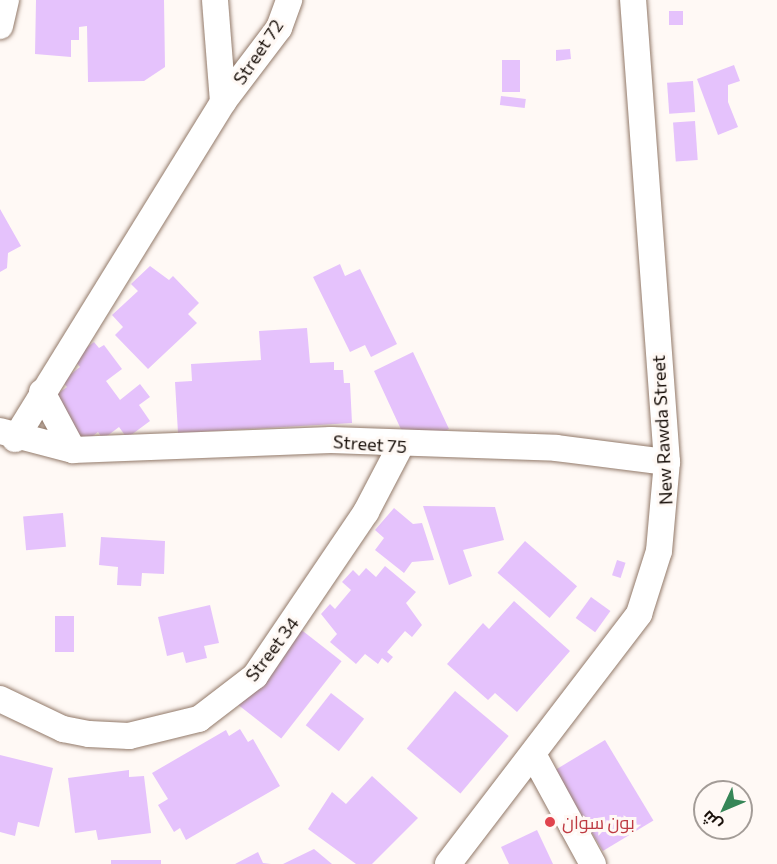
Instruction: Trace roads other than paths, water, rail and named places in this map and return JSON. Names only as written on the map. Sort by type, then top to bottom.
[{"type":"street","points":[[0,26],[6,0]]},
{"type":"street","points":[[215,0],[223,102]]},
{"type":"street","name":"Street 72","points":[[223,102],[279,28],[289,0]]},
{"type":"street","name":"New Rawda Street","points":[[448,864],[534,756],[639,614],[659,551],[668,500],[667,462],[633,0]]},
{"type":"street","name":"Street 75","points":[[223,102],[42,392],[8,435],[73,450],[331,440],[400,447],[556,448],[667,462]]},
{"type":"street","points":[[42,392],[73,450]]},
{"type":"street","name":"Street 34","points":[[0,699],[63,729],[89,734],[138,734],[199,719],[255,676],[354,530],[400,447]]},
{"type":"street","points":[[534,756],[593,864]]},
{"type":"place","name":"بون سوان","points":[[550,822]]}]
